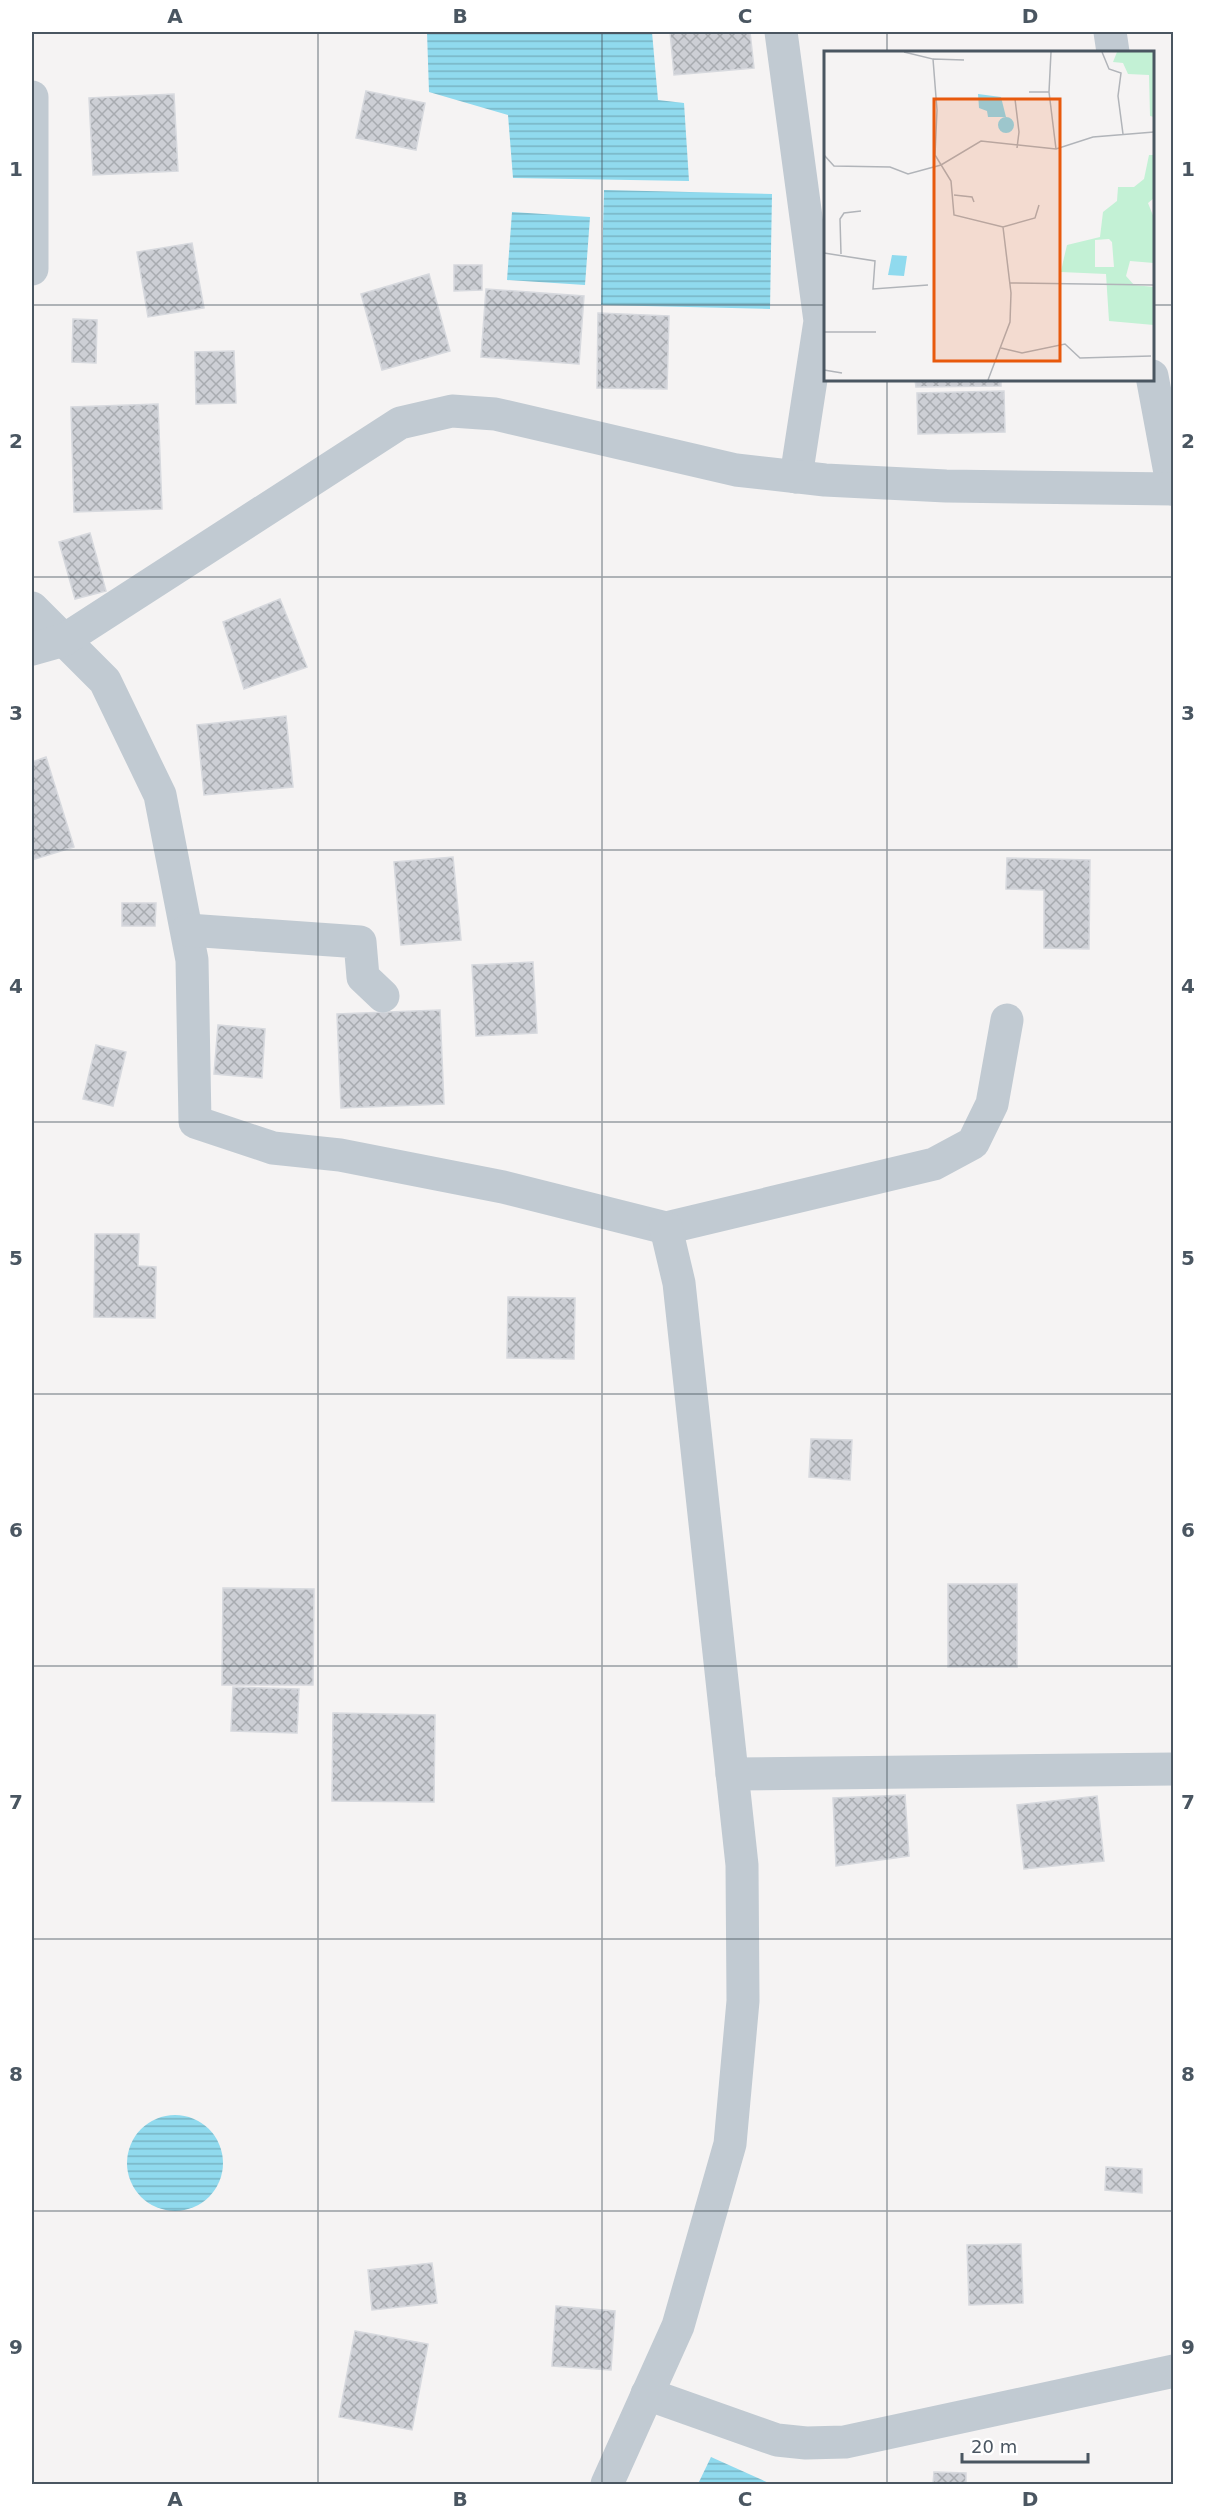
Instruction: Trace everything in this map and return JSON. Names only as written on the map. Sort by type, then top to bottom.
[{"type":"street","points":[[781,32],[820,321],[796,477]]},
{"type":"street","points":[[1110,32],[1113,51]]},
{"type":"street","points":[[32,97],[32,269]]},
{"type":"street","points":[[32,649],[64,640],[400,423],[452,411],[495,414],[736,470],[796,477],[946,486],[1173,489],[1153,381]]},
{"type":"street","points":[[32,608],[105,681],[160,795],[192,960],[195,1122],[273,1148],[340,1155],[503,1187],[666,1228],[934,1164],[973,1143],[992,1104],[1008,1020]]},
{"type":"street","points":[[188,930],[360,942],[363,977],[383,996]]},
{"type":"street","points":[[607,2484],[678,2326],[730,2144],[743,2001],[742,1865],[679,1283],[666,1228]]},
{"type":"street","points":[[732,1774],[1173,1769]]},
{"type":"street","points":[[647,2394],[777,2440],[806,2443],[835,2442],[1173,2372]]},
{"type":"water","points":[[427,32],[652,32],[658,100],[684,103],[689,181],[513,178],[508,115],[429,92]]},
{"type":"water","points":[[604,190],[772,194],[770,309],[601,305]]},
{"type":"water","points":[[512,212],[590,217],[585,285],[507,280]]},
{"type":"water","points":[[175,2115],[193,2119],[209,2129],[219,2145],[223,2163],[219,2181],[209,2197],[193,2207],[175,2211],[157,2207],[141,2197],[131,2181],[127,2163],[131,2145],[141,2129],[157,2119]]},
{"type":"water","points":[[711,2457],[771,2484],[698,2484]]},
{"type":"building","points":[[670,32],[750,32],[754,68],[674,75]]},
{"type":"building","points":[[366,91],[425,103],[416,150],[356,138]]},
{"type":"building","points":[[174,94],[178,171],[93,175],[89,98]]},
{"type":"building","points":[[192,243],[204,308],[148,317],[137,252]]},
{"type":"building","points":[[454,265],[482,265],[482,290],[454,291]]},
{"type":"building","points":[[429,274],[450,351],[382,370],[361,294]]},
{"type":"building","points":[[486,289],[584,296],[579,364],[481,357]]},
{"type":"building","points":[[598,313],[669,316],[667,389],[597,388]]},
{"type":"building","points":[[73,319],[97,320],[96,363],[72,362]]},
{"type":"building","points":[[234,351],[236,403],[196,404],[195,352]]},
{"type":"building","points":[[915,381],[1001,381],[1001,386],[916,387]]},
{"type":"building","points":[[1004,391],[1005,432],[918,434],[917,393]]},
{"type":"building","points":[[158,404],[162,509],[74,512],[71,407]]},
{"type":"building","points":[[90,533],[106,591],[75,599],[59,542]]},
{"type":"building","points":[[280,599],[307,667],[244,689],[223,622]]},
{"type":"building","points":[[286,716],[293,787],[204,795],[197,725]]},
{"type":"building","points":[[46,757],[74,847],[32,860],[32,762]]},
{"type":"building","points":[[453,857],[461,940],[401,945],[394,862]]},
{"type":"building","points":[[1007,858],[1090,860],[1089,949],[1044,948],[1044,890],[1006,889]]},
{"type":"building","points":[[122,903],[156,903],[155,926],[122,926]]},
{"type":"building","points":[[533,962],[537,1033],[476,1036],[472,965]]},
{"type":"building","points":[[440,1010],[444,1104],[341,1108],[337,1014]]},
{"type":"building","points":[[218,1025],[265,1029],[262,1078],[214,1074]]},
{"type":"building","points":[[96,1045],[126,1052],[113,1106],[83,1099]]},
{"type":"building","points":[[95,1234],[139,1234],[138,1266],[156,1267],[155,1318],[94,1317]]},
{"type":"building","points":[[508,1297],[575,1298],[574,1359],[507,1358]]},
{"type":"building","points":[[811,1439],[852,1440],[850,1480],[809,1477]]},
{"type":"building","points":[[948,1584],[1017,1584],[1017,1667],[948,1667]]},
{"type":"building","points":[[223,1588],[314,1589],[313,1685],[222,1685]]},
{"type":"building","points":[[233,1687],[299,1689],[297,1733],[231,1731]]},
{"type":"building","points":[[333,1713],[435,1715],[434,1802],[332,1801]]},
{"type":"building","points":[[905,1795],[909,1856],[836,1866],[833,1798]]},
{"type":"building","points":[[1097,1796],[1104,1861],[1024,1869],[1017,1805]]},
{"type":"building","points":[[1106,2167],[1142,2169],[1142,2193],[1105,2190]]},
{"type":"building","points":[[1021,2244],[1023,2303],[969,2305],[967,2245]]},
{"type":"building","points":[[432,2263],[437,2303],[372,2310],[368,2270]]},
{"type":"building","points":[[556,2306],[615,2311],[611,2370],[552,2366]]},
{"type":"building","points":[[355,2331],[428,2344],[412,2430],[339,2417]]},
{"type":"building","points":[[934,2472],[966,2473],[966,2484],[933,2484]]}]
